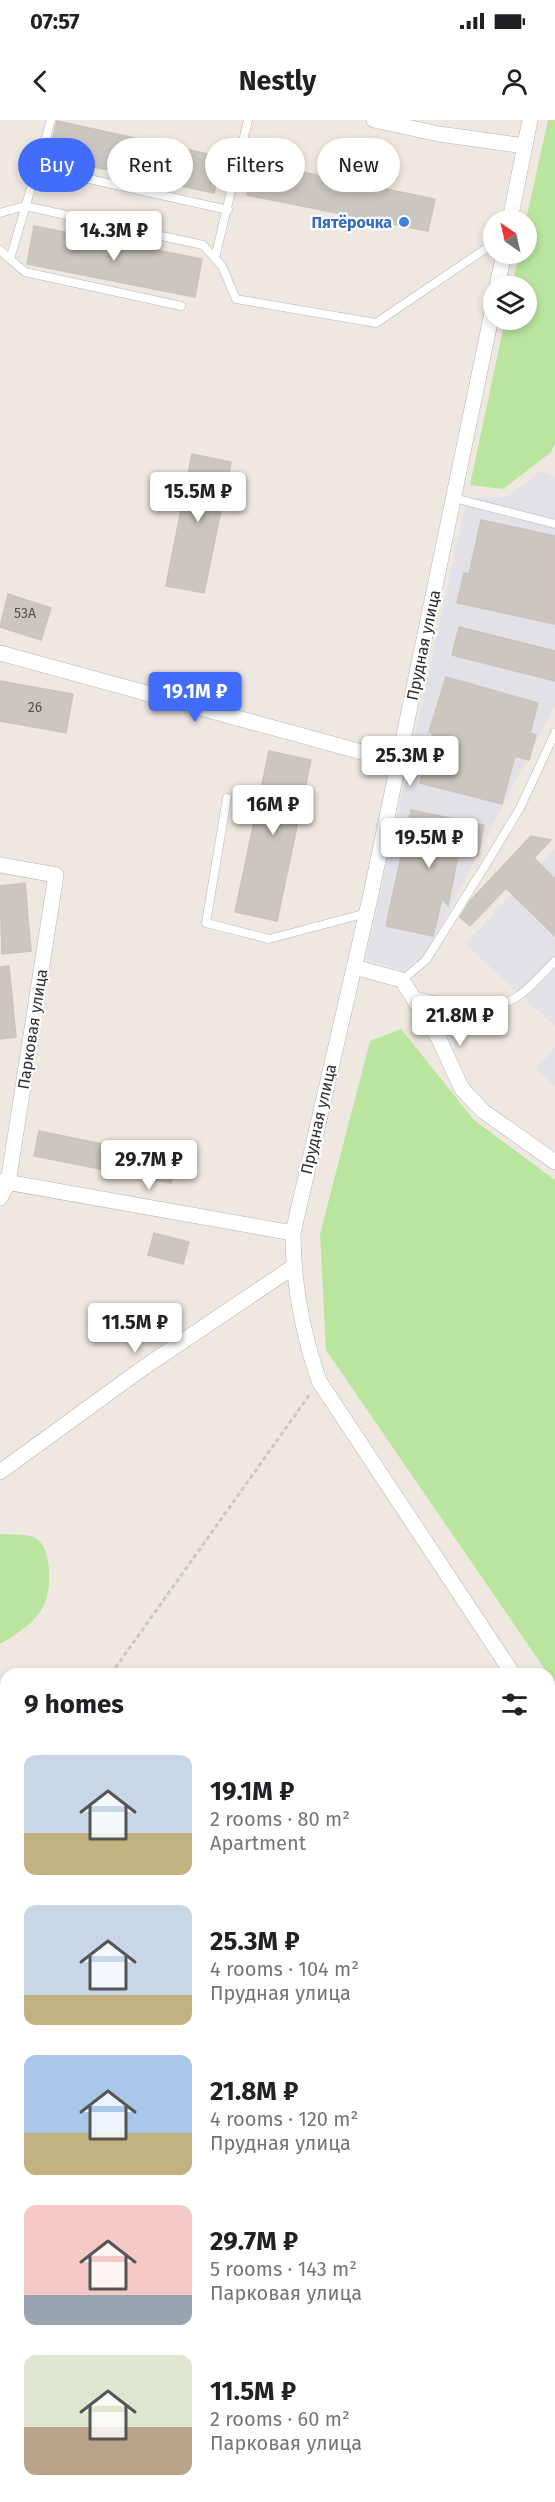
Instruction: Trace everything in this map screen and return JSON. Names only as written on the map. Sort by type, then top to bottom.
[{"type":"street","points":[[374,120],[440,134],[525,146]]},
{"type":"street","points":[[512,210],[530,120]]},
{"type":"street","name":"Прудная улица","points":[[488,330],[367,913],[293,1233],[292,1267],[305,1341],[319,1381],[509,1668]]},
{"type":"street","points":[[0,653],[398,762]]},
{"type":"street","name":"Парковая улица","points":[[0,865],[56,875],[0,1198]]},
{"type":"street","points":[[354,967],[402,980],[438,1039],[462,1089],[483,1111],[555,1162]]},
{"type":"street","points":[[4,1182],[293,1233]]},
{"type":"street","points":[[0,1472],[144,1368],[292,1267]]},
{"type":"lane","points":[[45,138],[51,120]]},
{"type":"lane","points":[[215,258],[248,120]]},
{"type":"lane","points":[[95,180],[228,210]]},
{"type":"lane","points":[[10,259],[29,192]]},
{"type":"lane","points":[[0,213],[25,207],[204,245],[222,267],[236,299],[376,323],[483,250]]},
{"type":"lane","points":[[0,250],[25,272],[181,306]]},
{"type":"lane","points":[[454,498],[555,524]]},
{"type":"lane","points":[[402,980],[426,960],[485,866],[520,808],[555,733]]},
{"type":"lane","points":[[226,798],[206,923],[269,939],[367,913]]},
{"type":"lane","points":[[411,995],[480,1010],[502,1005],[521,995],[555,961]]},
{"type":"path","points":[[115,1668],[319,1381]]},
{"type":"shaded area","points":[[540,471],[555,477],[555,705],[426,954],[403,970],[366,959],[467,498],[507,497]]},
{"type":"shaded area","points":[[555,849],[555,1026],[465,944]]},
{"type":"shaded area","points":[[555,1047],[555,1086],[536,1069]]},
{"type":"green space","points":[[548,120],[555,120],[555,444],[550,453],[503,489],[470,485],[503,330],[537,330],[537,276],[514,276],[517,264],[537,264],[537,210],[528,210]]},
{"type":"green space","points":[[401,1029],[474,1120],[555,1180],[555,1668],[544,1668],[326,1350],[320,1234],[370,1041]]},
{"type":"green space","points":[[0,1534],[24,1535],[37,1539],[46,1552],[49,1570],[47,1598],[44,1605],[26,1627],[2,1643],[0,1643]]},
{"type":"building","points":[[57,121],[135,138],[107,138],[107,170],[95,167],[95,138],[53,138]]},
{"type":"building","points":[[193,151],[205,153],[205,191],[193,188]]},
{"type":"building","points":[[305,173],[317,175],[317,192],[400,192],[435,199],[428,231],[247,195],[248,192],[305,192]]},
{"type":"building","points":[[34,226],[202,259],[195,297],[27,264]]},
{"type":"building","points":[[192,454],[231,462],[204,593],[166,586]]},
{"type":"building","points":[[481,520],[555,536],[555,624],[457,603],[464,573],[469,574]]},
{"type":"building","points":[[8,594],[51,608],[41,640],[0,627]]},
{"type":"building","points":[[459,627],[555,651],[555,681],[452,655]]},
{"type":"building","points":[[446,677],[538,703],[530,733],[536,735],[529,760],[515,756],[502,804],[420,783],[433,733],[429,732]]},
{"type":"building","points":[[0,681],[73,694],[66,733],[0,721]]},
{"type":"building","points":[[269,751],[311,760],[277,921],[235,912]]},
{"type":"building","points":[[411,810],[484,825],[478,855],[459,851],[448,905],[442,899],[433,936],[386,926]]},
{"type":"building","points":[[531,836],[551,840],[534,858],[555,879],[555,936],[506,888],[470,926],[460,917],[470,901]]},
{"type":"building","points":[[25,883],[31,951],[2,954],[0,886]]},
{"type":"building","points":[[9,966],[16,1037],[0,1039],[0,967]]},
{"type":"building","points":[[39,1131],[176,1159],[171,1183],[34,1156]]},
{"type":"building","points":[[154,1233],[189,1242],[183,1264],[148,1255]]},
{"type":"place","name":"Пятёрочка","points":[[404,222]]}]
